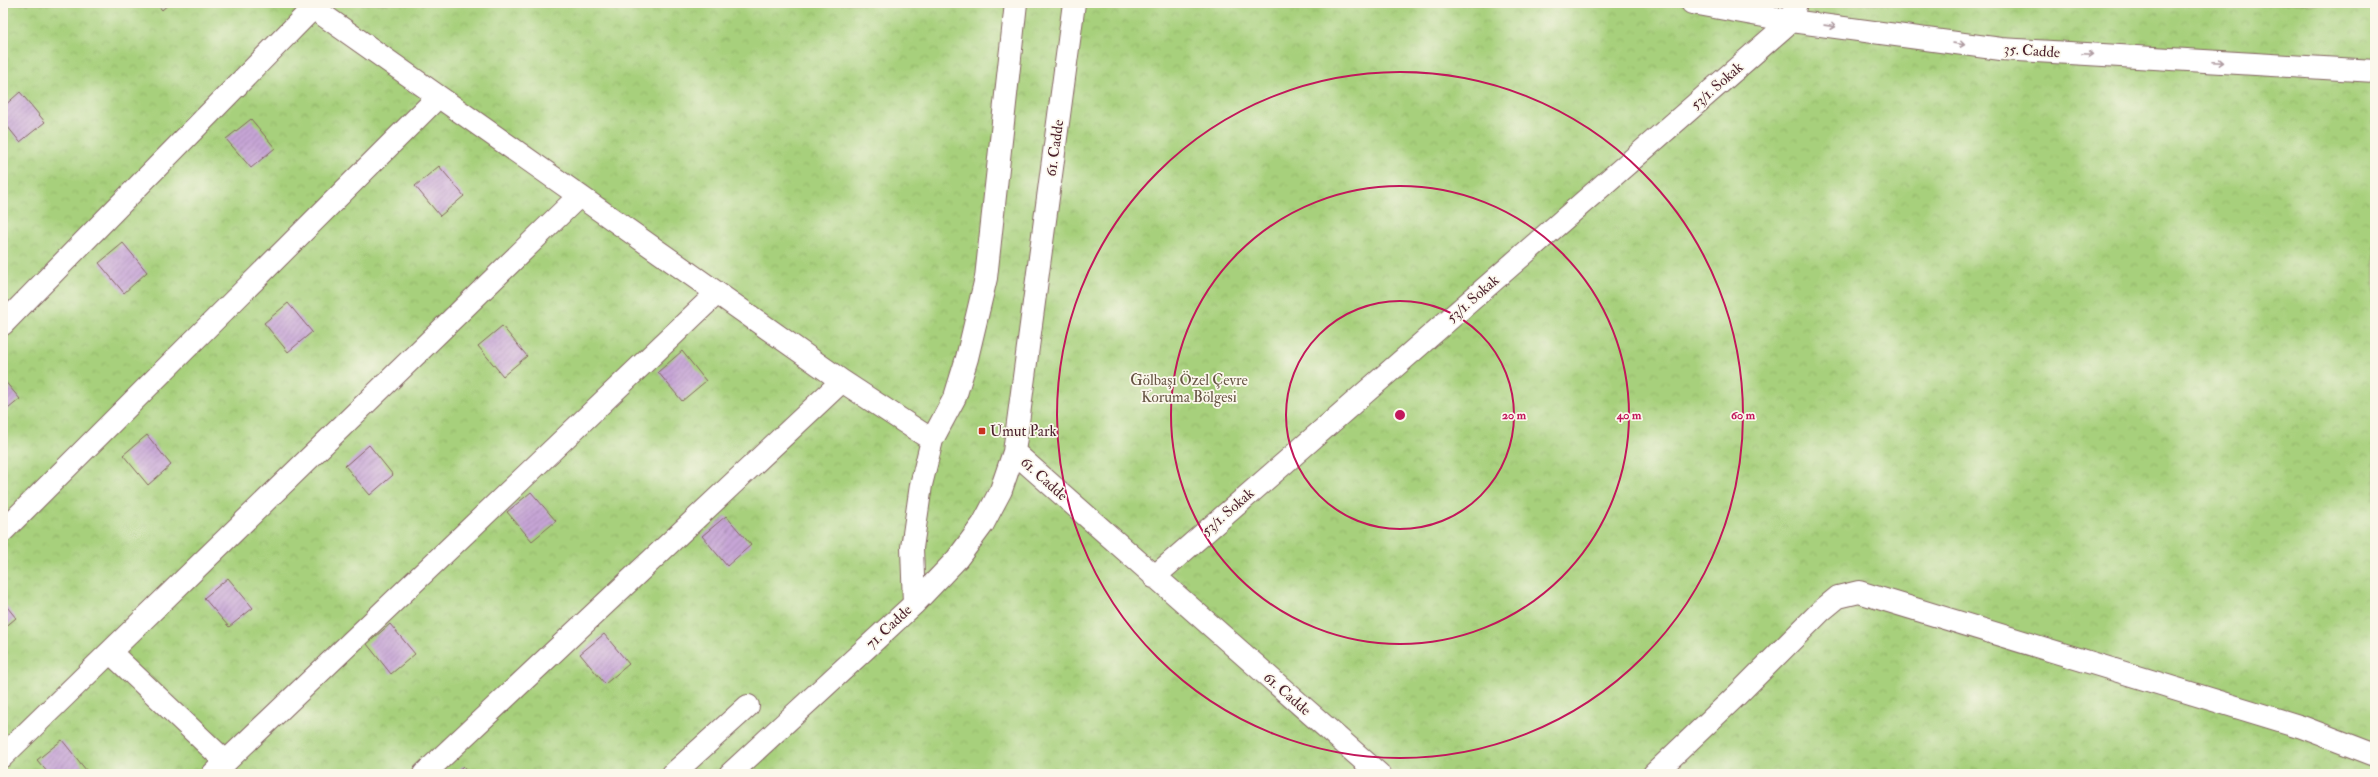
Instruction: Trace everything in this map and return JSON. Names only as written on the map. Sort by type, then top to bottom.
[{"type":"street","points":[[914,604],[912,548],[921,485],[932,440],[955,397],[967,358],[986,278],[1016,3]]},
{"type":"street","name":"61. Cadde","points":[[1074,3],[1014,452],[1379,774]]},
{"type":"street","name":"35. Cadde","points":[[1692,3],[1794,12],[2001,49],[2375,71]]},
{"type":"street","points":[[3,324],[309,6],[842,381],[932,440]]},
{"type":"street","name":"53/1. Sokak","points":[[1154,577],[1794,12]]},
{"type":"street","points":[[3,531],[438,97]]},
{"type":"street","points":[[3,756],[579,196]]},
{"type":"street","points":[[110,652],[220,768],[717,293]]},
{"type":"street","points":[[424,774],[842,381]]},
{"type":"street","name":"71. Cadde","points":[[730,774],[914,604],[957,559],[983,524],[1001,490],[1014,452]]},
{"type":"street","points":[[1654,774],[1737,695],[1821,611],[1838,597],[1859,592],[2302,727],[2375,755]]},
{"type":"street","points":[[673,774],[748,706]]},
{"type":"green space","name":"Gölbaşı Özel Çevre Koruma Bölgesi","points":[[3,3],[2375,3],[2375,774],[3,774]]},
{"type":"building","points":[[156,3],[170,3],[162,10]]},
{"type":"building","points":[[20,92],[45,122],[20,142],[3,121],[3,107]]},
{"type":"building","points":[[251,119],[275,148],[251,168],[226,139]]},
{"type":"building","points":[[439,166],[464,196],[440,216],[415,186]]},
{"type":"building","points":[[123,243],[147,272],[124,293],[99,263]]},
{"type":"building","points":[[288,303],[312,332],[288,352],[264,323]]},
{"type":"building","points":[[502,326],[527,356],[503,376],[478,346]]},
{"type":"building","points":[[682,351],[706,381],[682,401],[658,372]]},
{"type":"building","points":[[3,379],[20,399],[3,413]]},
{"type":"building","points":[[147,435],[171,465],[148,485],[123,455]]},
{"type":"building","points":[[369,445],[393,475],[370,495],[345,466]]},
{"type":"building","points":[[531,492],[556,521],[532,541],[507,512]]},
{"type":"building","points":[[726,516],[751,545],[727,566],[702,536]]},
{"type":"building","points":[[228,578],[253,608],[229,627],[204,598]]},
{"type":"building","points":[[3,602],[16,618],[3,629]]},
{"type":"building","points":[[390,624],[415,654],[391,674],[367,644]]},
{"type":"building","points":[[604,634],[629,664],[605,684],[580,654]]},
{"type":"building","points":[[62,740],[86,770],[81,774],[49,774],[37,760]]},
{"type":"building","points":[[463,766],[470,774],[454,774]]},
{"type":"place","name":"Umut Park","points":[[982,431]]}]
